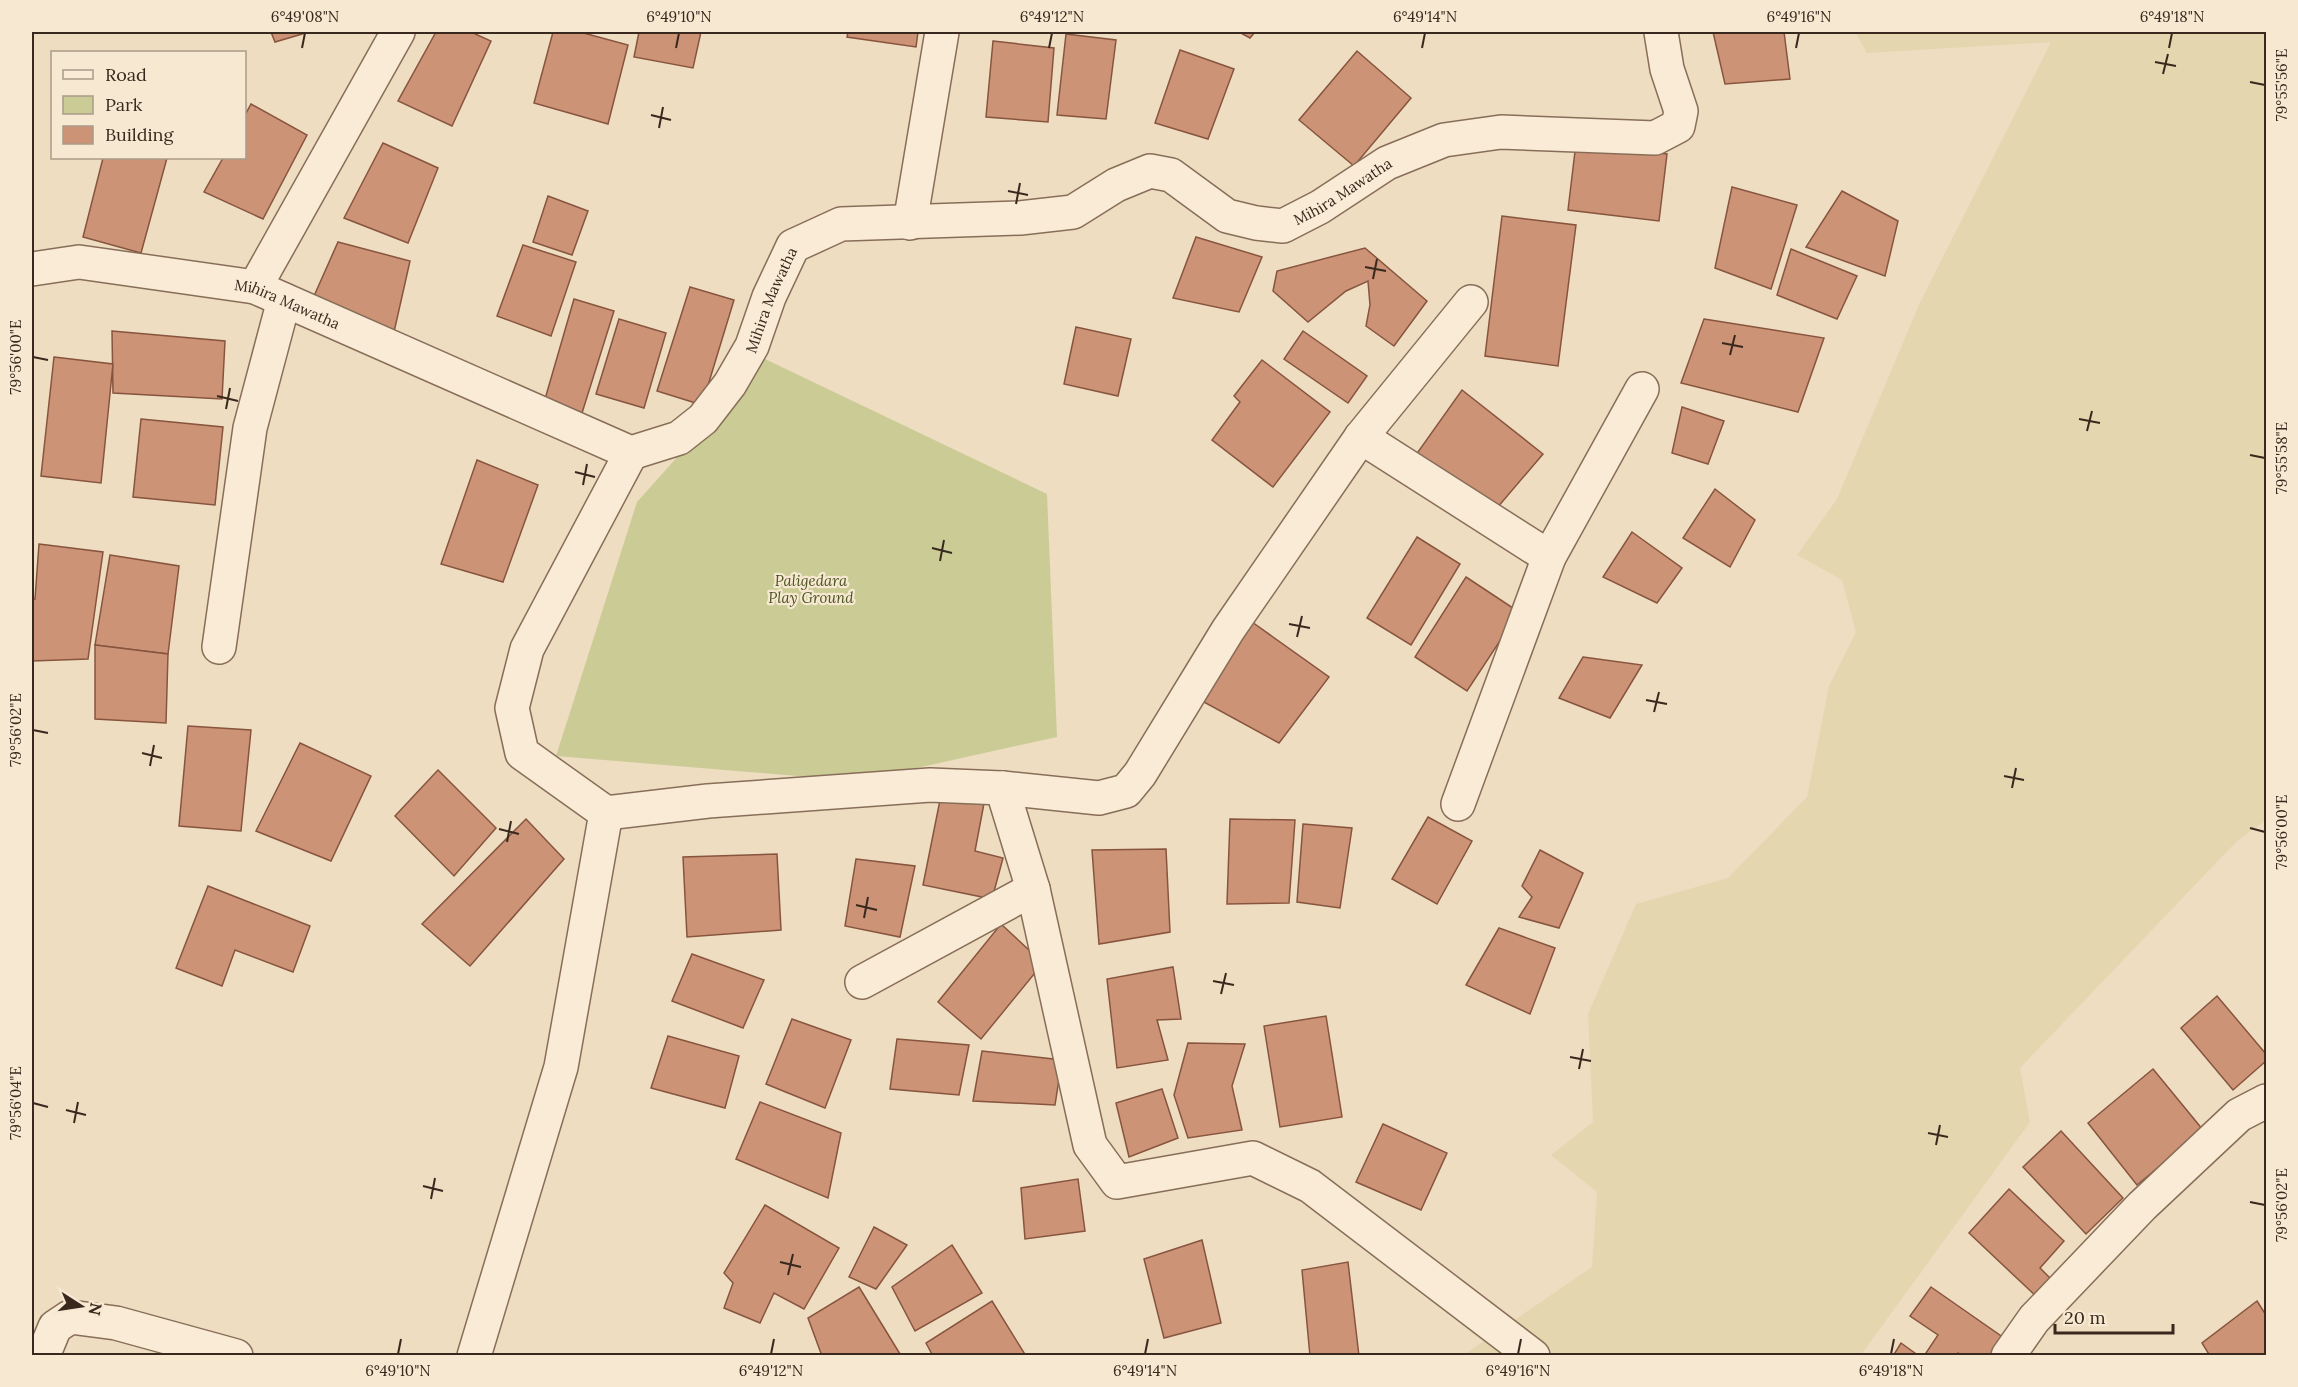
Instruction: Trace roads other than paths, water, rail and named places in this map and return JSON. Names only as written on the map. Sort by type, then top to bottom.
[{"type":"street","points":[[255,287],[398,32]]},
{"type":"street","points":[[910,223],[942,32]]},
{"type":"street","name":"Mihira Mawatha","points":[[32,269],[79,262],[255,287],[632,453],[679,438],[703,419],[729,384],[752,346],[769,297],[793,246],[841,224],[1020,218],[1073,212],[1116,185],[1150,171],[1171,175],[1227,216],[1283,226],[1320,207],[1387,163],[1444,140],[1501,132],[1655,138],[1678,126],[1681,111],[1667,69],[1660,32]]},
{"type":"street","points":[[219,647],[250,428],[284,300]]},
{"type":"street","points":[[632,453],[527,649],[512,708],[522,753],[606,813],[708,801],[930,785],[1002,788],[1099,798],[1126,791],[1140,774],[1228,630],[1361,437],[1471,302]]},
{"type":"street","points":[[1458,804],[1549,557],[1642,389]]},
{"type":"street","points":[[1361,437],[1549,557]]},
{"type":"street","points":[[1002,788],[1033,889],[1090,1145],[1117,1182],[1253,1158],[1310,1186],[1533,1356]]},
{"type":"street","points":[[474,1356],[561,1067],[606,813]]},
{"type":"street","points":[[862,982],[1033,889]]},
{"type":"street","points":[[2008,1356],[2034,1319],[2142,1206],[2239,1115],[2266,1101]]},
{"type":"street","points":[[43,1356],[55,1327],[70,1317],[116,1323],[236,1356]]},
{"type":"park label","name":"Paligedara Play Ground","points":[[811,588]]}]
